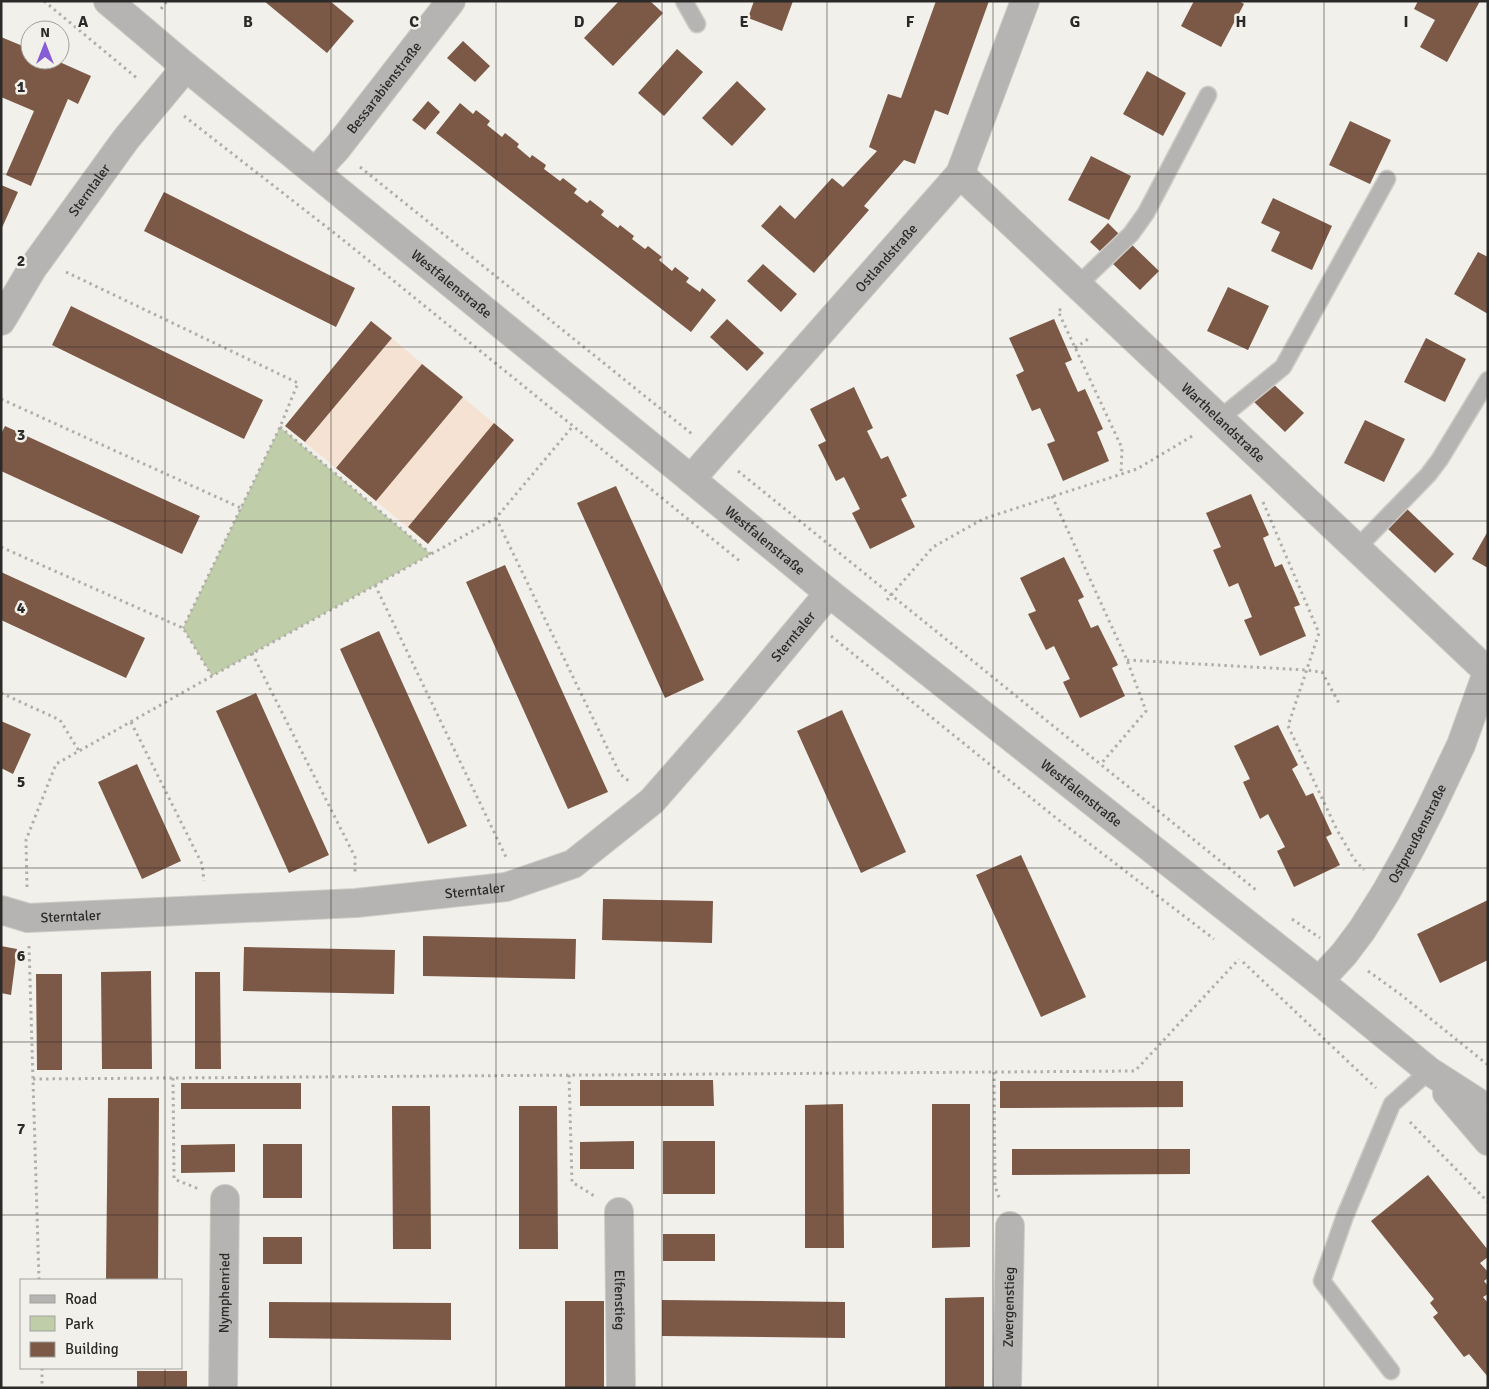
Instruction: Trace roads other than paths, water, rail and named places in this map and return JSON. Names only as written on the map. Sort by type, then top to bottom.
[{"type":"street","name":"Westfalenstraße","points":[[108,1],[186,67],[829,593],[1319,981],[1429,1071],[1488,1109]]},
{"type":"street","name":"Bessarabienstraße","points":[[315,172],[337,148],[452,1]]},
{"type":"street","name":"Ostlandstraße","points":[[692,479],[960,174],[1025,1]]},
{"type":"street","name":"Sterntaler","points":[[1,321],[39,260],[126,139],[186,67]]},
{"type":"street","name":"Warthelandstraße","points":[[960,174],[1487,671]]},
{"type":"street","name":"Sterntaler","points":[[1,910],[28,918],[356,903],[506,887],[573,864],[652,800],[730,712],[829,593]]},
{"type":"street","name":"Ostpreußenstraße","points":[[1319,981],[1344,954],[1386,892],[1430,810],[1457,753],[1487,671]]},
{"type":"street","name":"Westfalenstraße","points":[[1429,1071],[1488,1141]]},
{"type":"street","name":"Nymphenried","points":[[223,1388],[225,1199]]},
{"type":"street","name":"Elfenstieg","points":[[619,1212],[621,1388]]},
{"type":"street","name":"Zwergenstieg","points":[[1007,1388],[1010,1226]]},
{"type":"lane","points":[[684,1],[696,24]]},
{"type":"lane","points":[[1078,285],[1138,225],[1208,95]]},
{"type":"lane","points":[[1220,419],[1283,367],[1387,179]]},
{"type":"lane","points":[[1356,549],[1428,475],[1440,459],[1488,380]]},
{"type":"lane","points":[[1391,1371],[1322,1281],[1345,1216],[1392,1104],[1429,1071]]}]
